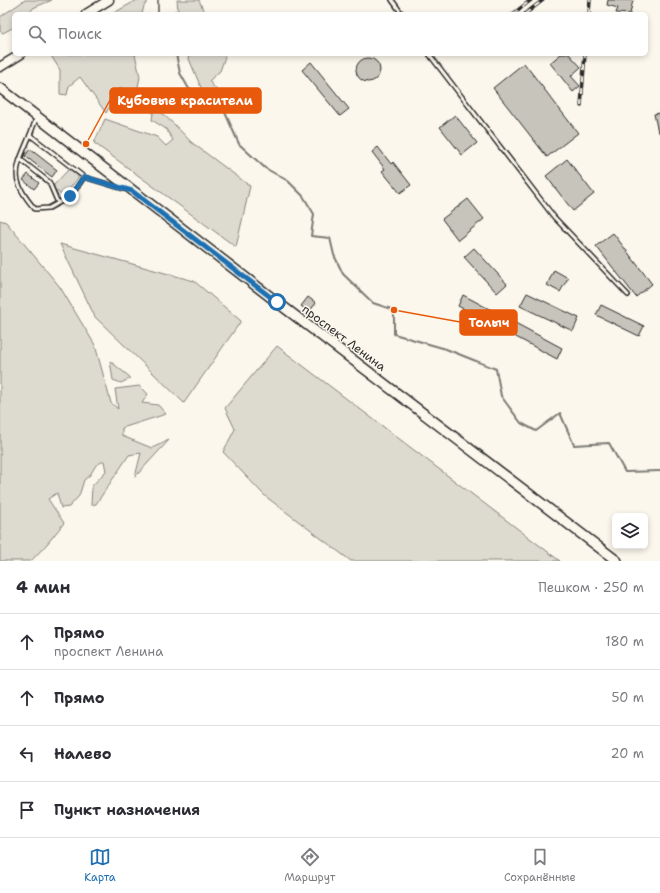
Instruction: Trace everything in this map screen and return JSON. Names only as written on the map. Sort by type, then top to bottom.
[{"type":"main road","name":"проспект Ленина","points":[[0,88],[132,191],[617,561]]},
{"type":"street","points":[[89,12],[109,0]]},
{"type":"street","points":[[0,67],[18,56]]},
{"type":"lane","points":[[392,0],[401,12]]},
{"type":"lane","points":[[431,56],[554,217],[628,295]]},
{"type":"lane","points":[[37,117],[20,159],[16,178],[25,197],[35,208],[50,208],[70,196],[84,177]]},
{"type":"lane","points":[[30,135],[84,177],[132,191]]},
{"type":"lane","points":[[20,159],[49,182],[58,203]]},
{"type":"shaded area","points":[[25,0],[52,0],[33,8],[30,12],[12,12],[12,28],[3,33],[0,31],[0,17]]},
{"type":"shaded area","points":[[137,0],[149,0],[144,6],[142,12],[116,12]]},
{"type":"shaded area","points":[[177,0],[199,0],[204,12],[170,12],[178,10]]},
{"type":"shaded area","points":[[51,56],[135,56],[140,77],[135,101],[121,87],[106,113],[80,77],[69,86],[67,95],[60,94],[60,70]]},
{"type":"shaded area","points":[[188,56],[224,56],[220,71],[209,81],[219,93],[202,90]]},
{"type":"shaded area","points":[[154,106],[191,142],[250,186],[236,247],[94,143],[105,119],[157,137],[166,146],[173,140],[166,129],[152,120]]},
{"type":"shaded area","points":[[68,170],[71,170],[78,176],[78,178],[64,195],[61,195],[54,188],[54,185]]},
{"type":"shaded area","points":[[0,220],[6,222],[60,287],[95,345],[111,403],[118,409],[115,389],[140,386],[148,394],[142,403],[158,405],[166,414],[122,428],[122,436],[152,448],[169,440],[135,477],[141,453],[129,455],[96,504],[91,505],[92,486],[106,471],[104,461],[96,465],[90,475],[84,480],[79,496],[69,507],[61,508],[57,493],[48,499],[64,523],[31,561],[0,561]]},
{"type":"shaded area","points":[[60,244],[194,281],[241,321],[184,403],[95,317]]},
{"type":"shaded area","points":[[277,346],[560,561],[351,561],[265,496],[223,452],[235,429],[225,408]]},
{"type":"shaded area","points":[[110,361],[131,378],[121,383],[113,380]]},
{"type":"building","points":[[608,0],[633,0],[630,12],[616,12],[618,8],[607,5]]},
{"type":"building","points":[[559,56],[571,56],[581,67],[571,76],[580,86],[573,92],[550,63]]},
{"type":"building","points":[[368,58],[373,59],[379,65],[379,75],[373,81],[368,82],[363,81],[357,75],[356,70],[357,65],[363,59]]},
{"type":"building","points":[[311,62],[349,109],[340,116],[302,70]]},
{"type":"building","points":[[524,63],[578,133],[547,157],[493,88]]},
{"type":"building","points":[[660,113],[660,132],[658,132],[654,114]]},
{"type":"building","points":[[455,115],[477,143],[462,155],[440,127]]},
{"type":"building","points":[[378,147],[391,164],[393,162],[411,185],[400,193],[382,171],[385,169],[372,152]]},
{"type":"building","points":[[30,149],[57,170],[52,177],[25,156]]},
{"type":"building","points":[[567,159],[594,194],[573,211],[546,176]]},
{"type":"building","points":[[28,174],[39,183],[34,189],[23,180]]},
{"type":"building","points":[[468,199],[484,219],[458,240],[442,219]]},
{"type":"building","points":[[613,233],[652,284],[636,297],[596,246]]},
{"type":"building","points":[[474,248],[507,284],[497,293],[464,257]]},
{"type":"building","points":[[554,270],[568,278],[560,292],[547,285]]},
{"type":"building","points":[[527,293],[579,318],[573,331],[520,306]]},
{"type":"building","points":[[463,295],[562,348],[557,359],[458,306]]},
{"type":"building","points":[[308,297],[316,303],[309,312],[301,306]]},
{"type":"building","points":[[601,305],[644,326],[639,336],[596,315]]},
{"type":"waterway","points":[[158,0],[158,12]]},
{"type":"waterway","points":[[176,56],[180,73],[189,89],[220,101],[239,144],[265,168],[288,181],[303,196],[314,214],[311,236],[330,238],[334,255],[343,274],[373,303],[394,310],[394,334],[446,349],[496,369],[501,396],[521,423],[536,431],[560,413],[574,445],[609,443],[625,472],[660,471]]},
{"type":"railway","points":[[516,12],[531,0]]},
{"type":"railway","points":[[528,12],[543,0]]},
{"type":"railway","points":[[589,12],[590,0]]},
{"type":"railway","points":[[581,106],[585,56]]},
{"type":"place","name":"Кубовые красители","points":[[86,144]]},
{"type":"place","name":"Толыч","points":[[394,310]]},
{"type":"route","points":[[70,196],[84,177],[132,191],[277,302]]}]
